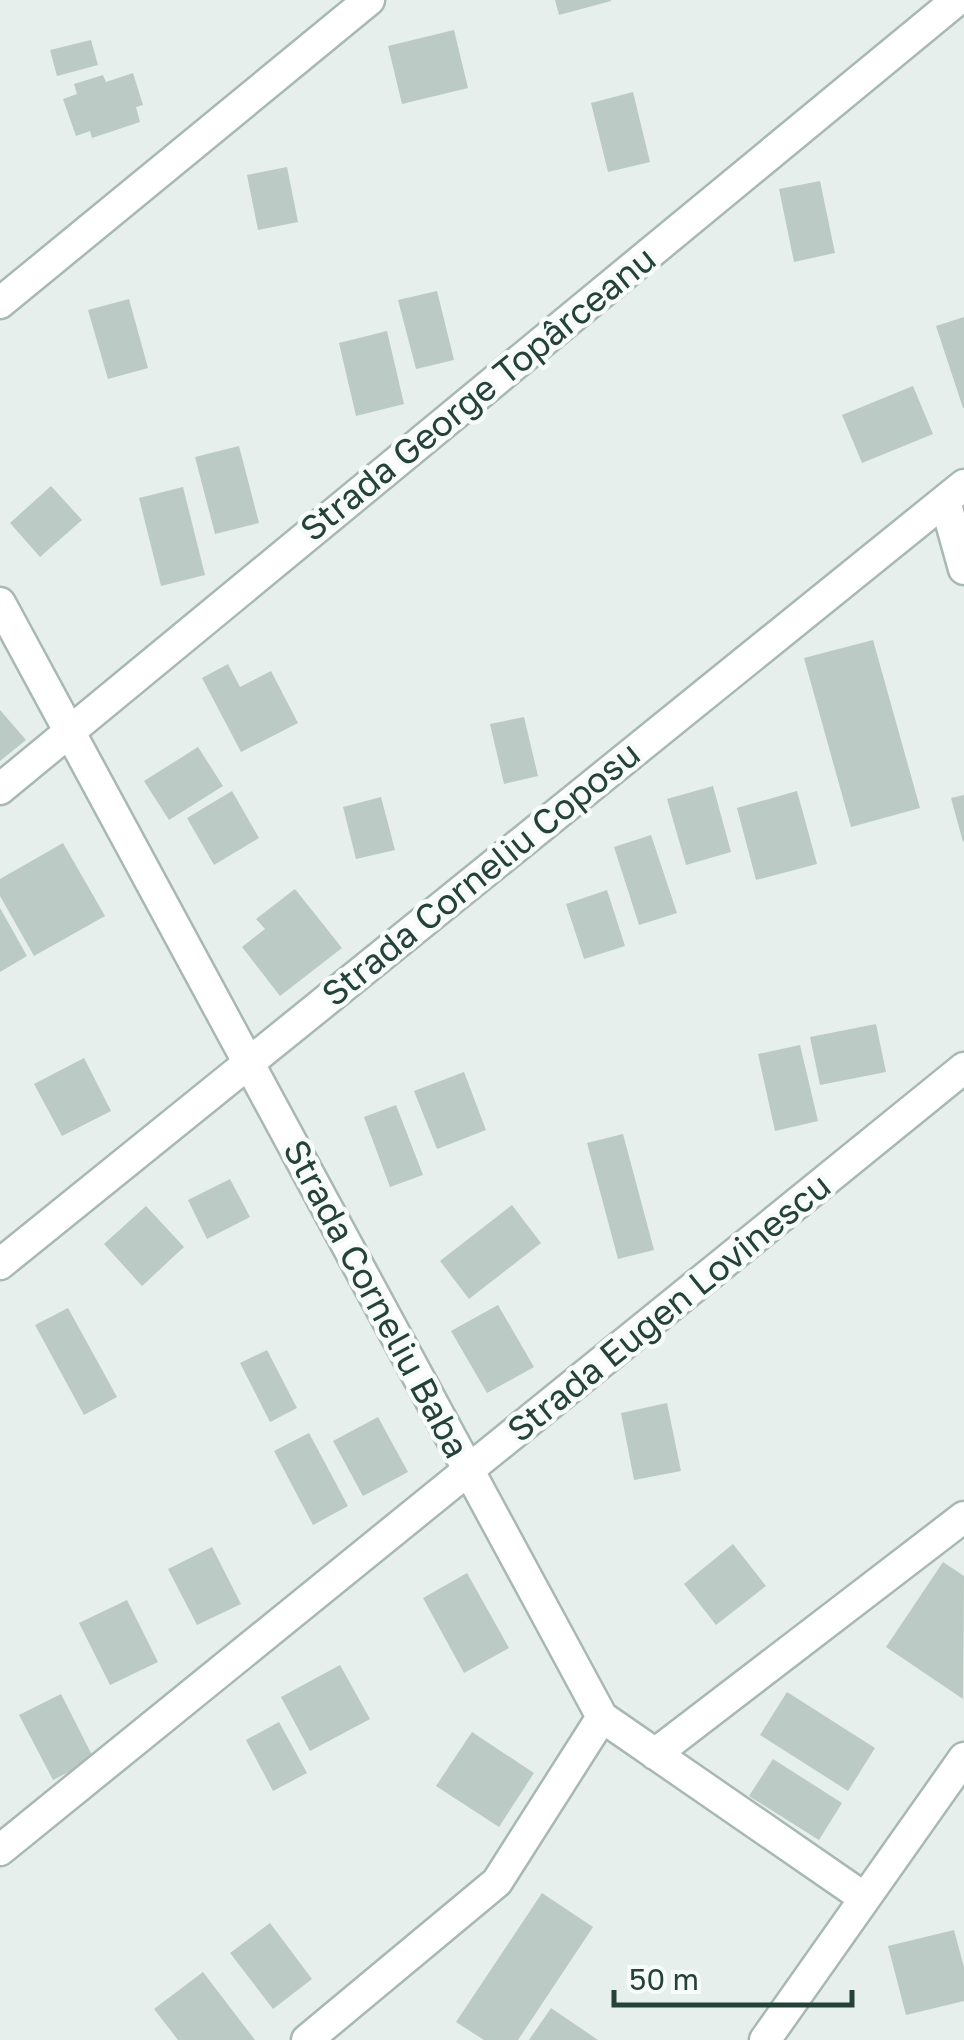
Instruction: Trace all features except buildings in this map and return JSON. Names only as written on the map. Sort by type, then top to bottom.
[{"type":"street","points":[[0,303],[369,0]]},
{"type":"street","name":"Strada George Topârceanu","points":[[0,789],[957,0]]},
{"type":"street","points":[[954,493],[964,569]]},
{"type":"street","name":"Strada Corneliu Coposu","points":[[0,1264],[954,493]]},
{"type":"street","name":"Strada Corneliu Baba","points":[[0,603],[602,1717],[863,1896]]},
{"type":"street","name":"Strada Eugen Lovinescu","points":[[0,1850],[964,1068]]},
{"type":"street","points":[[655,1754],[964,1517]]},
{"type":"street","points":[[307,2040],[497,1882],[602,1717]]},
{"type":"street","points":[[765,2040],[964,1758]]}]
